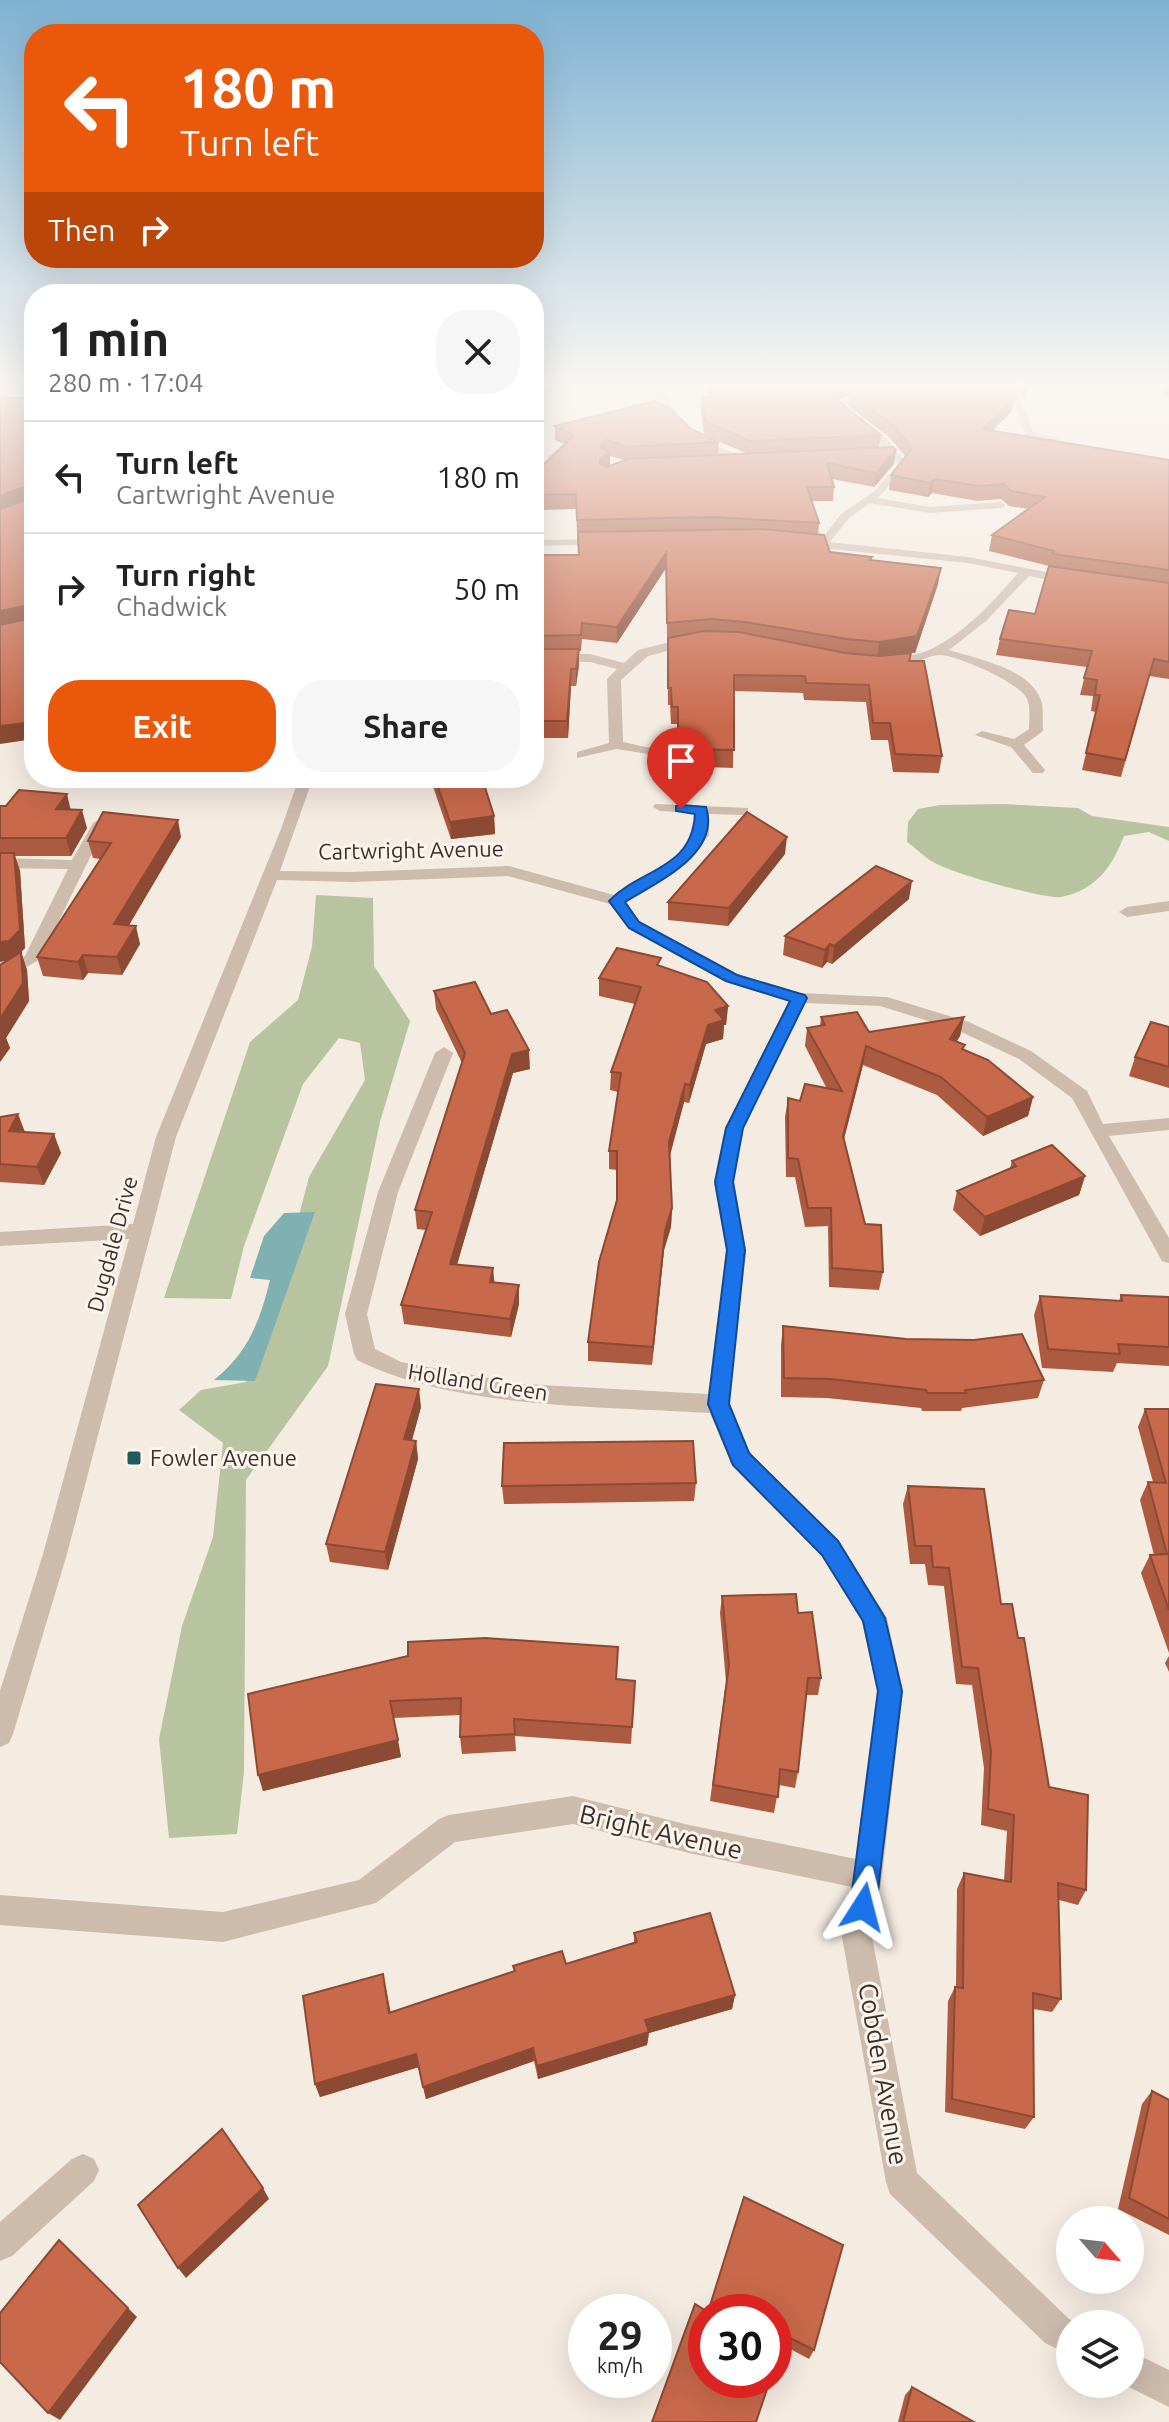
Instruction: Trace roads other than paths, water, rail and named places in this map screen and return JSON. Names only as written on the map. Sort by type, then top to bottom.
[{"type":"street","points":[[822,545],[845,516],[867,501]]},
{"type":"street","points":[[875,501],[930,510],[1001,505]]},
{"type":"street","points":[[970,507],[984,519]]},
{"type":"street","points":[[544,543],[617,540]]},
{"type":"street","points":[[792,541],[968,560],[1093,583]]},
{"type":"street","points":[[878,665],[905,664],[941,651],[986,617],[1026,572]]},
{"type":"street","points":[[616,745],[614,679],[643,653],[687,640],[711,640]]},
{"type":"street","points":[[941,651],[1008,676],[1026,687],[1034,699],[1036,731],[1016,744]]},
{"type":"street","points":[[544,658],[590,658],[626,668]]},
{"type":"street","points":[[982,735],[1016,744],[1038,770]]},
{"type":"street","points":[[582,755],[616,745],[650,752]]},
{"type":"street","name":"Dugdale Drive","points":[[0,1734],[55,1554],[166,1137],[271,875],[302,788]]},
{"type":"street","points":[[660,807],[743,811]]},
{"type":"street","points":[[702,810],[701,835],[681,861],[616,901],[634,925],[731,978],[799,998],[881,1001],[963,1026],[1025,1055],[1080,1095],[1097,1131],[1169,1256]]},
{"type":"street","points":[[0,978],[32,959],[100,823]]},
{"type":"street","points":[[0,863],[77,865]]},
{"type":"street","name":"Cartwright Avenue","points":[[271,875],[352,877],[509,871],[616,901]]},
{"type":"street","points":[[1127,912],[1161,908],[1169,922]]},
{"type":"street","name":"Cobden Avenue","points":[[799,998],[748,1100],[732,1141],[724,1182],[736,1250],[718,1404],[740,1459],[830,1548],[874,1618],[890,1691],[868,1876],[857,1937],[902,2182],[1056,2330]]},
{"type":"street","name":"Holland Green","points":[[444,1053],[388,1192],[368,1268],[356,1314],[365,1354],[397,1370],[523,1393],[718,1404]]},
{"type":"street","points":[[1097,1131],[1169,1124]]},
{"type":"street","points":[[0,1239],[141,1231]]},
{"type":"street","name":"Bright Avenue","points":[[0,1910],[223,1927],[366,1893],[449,1829],[573,1810],[689,1839],[868,1876]]},
{"type":"street","points":[[0,2244],[83,2170]]},
{"type":"street","points":[[1144,2376],[1169,2389]]},
{"type":"water","points":[[315,1212],[255,1381],[214,1380],[236,1359],[262,1309],[270,1280],[250,1278],[264,1236],[284,1213]]},
{"type":"place","name":"Fowler Avenue","points":[[134,1458]]}]
